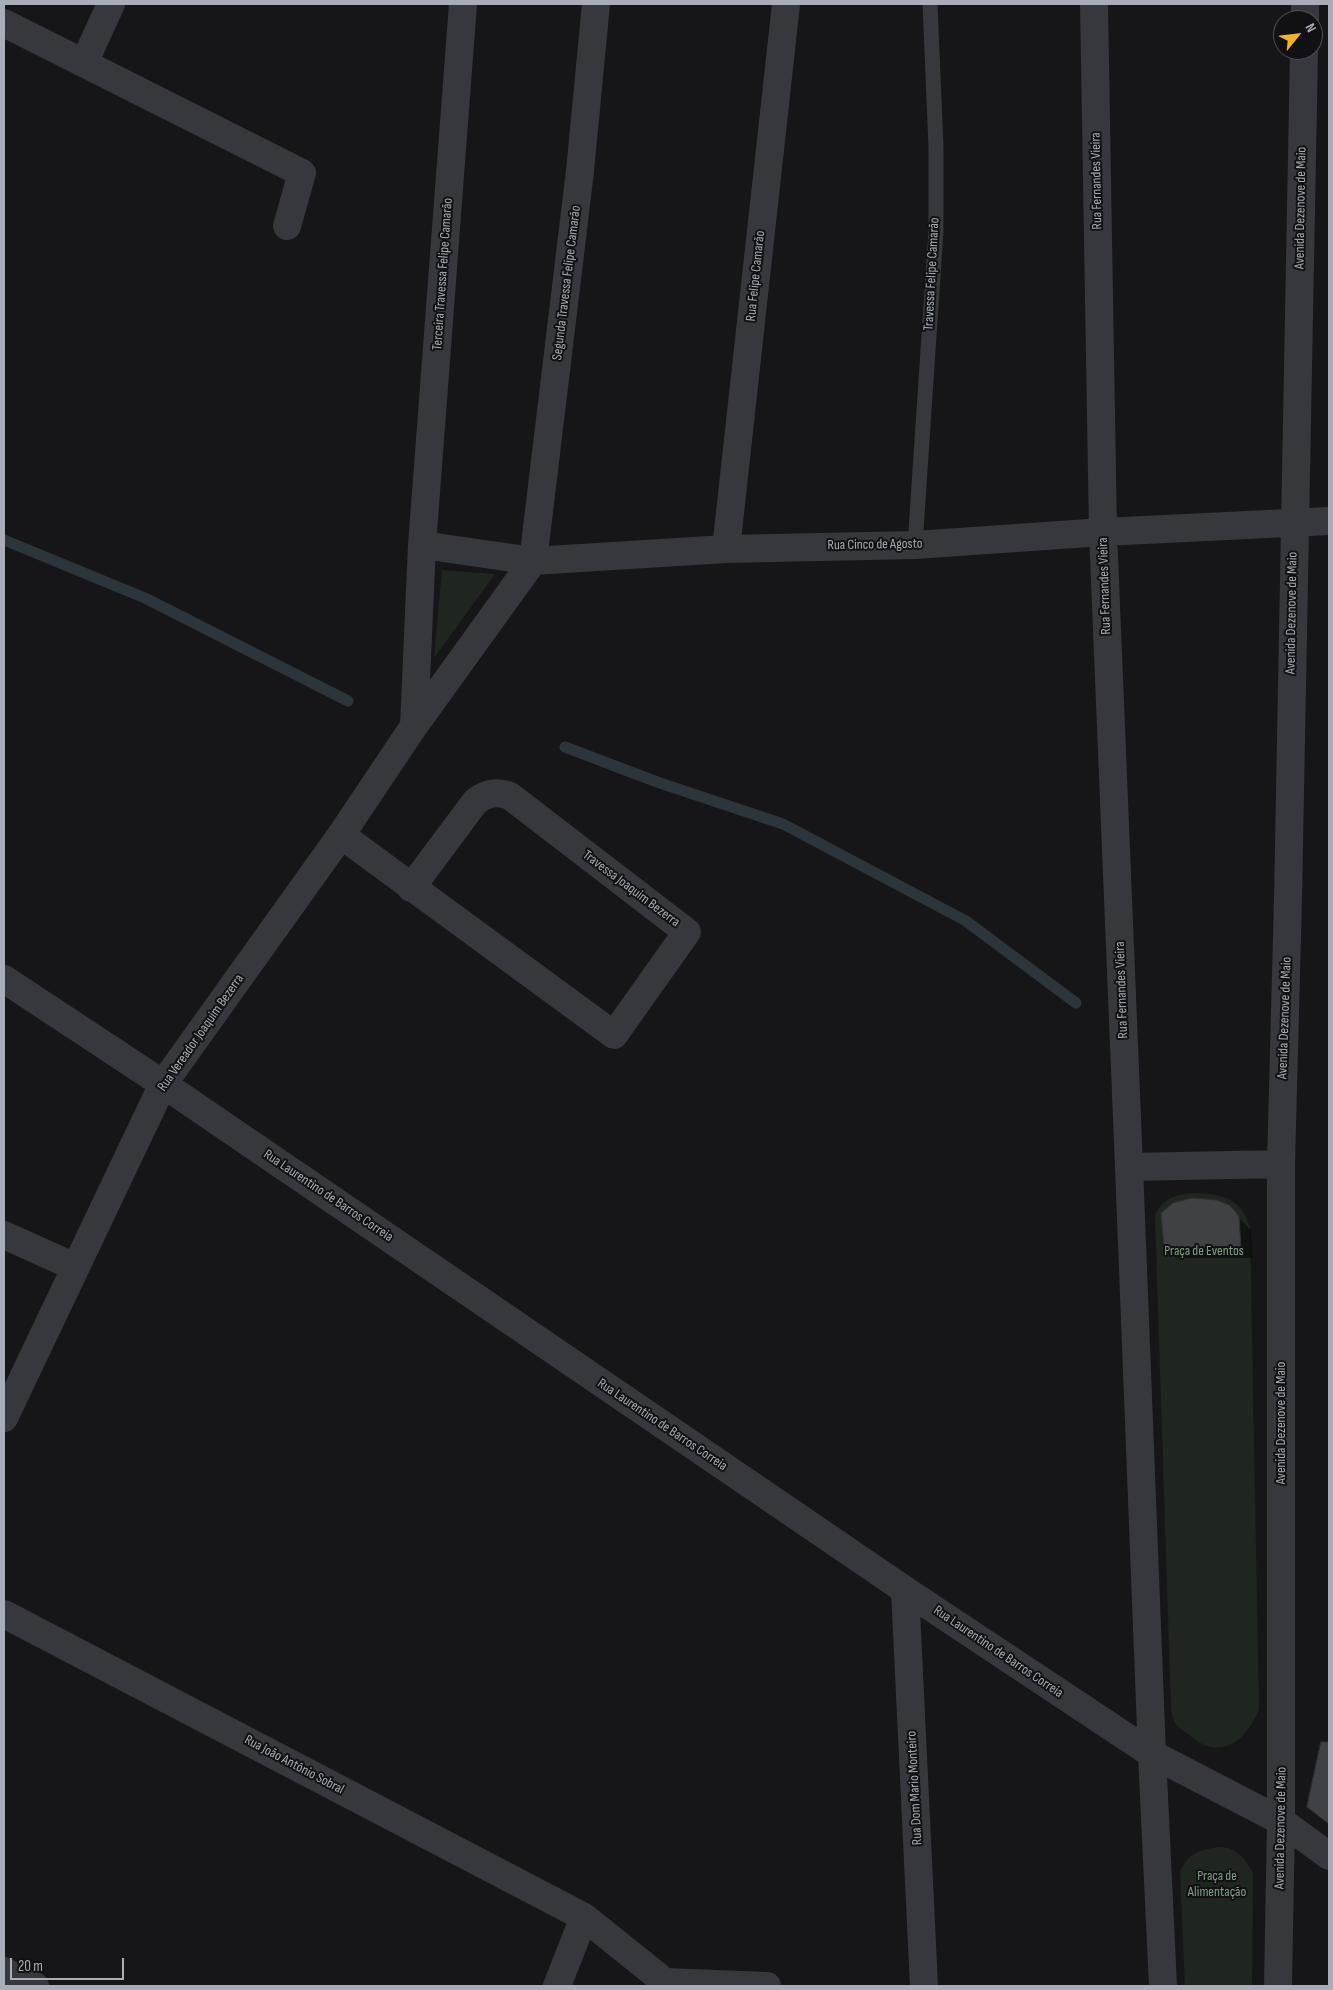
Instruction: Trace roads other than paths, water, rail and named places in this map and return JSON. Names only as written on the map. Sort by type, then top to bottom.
[{"type":"street","points":[[84,63],[112,4]]},
{"type":"street","name":"Terceira Travessa Felipe Camarão","points":[[414,726],[422,545],[463,4]]},
{"type":"street","name":"Segunda Travessa Felipe Camarão","points":[[533,561],[580,171],[596,4]]},
{"type":"street","name":"Rua Felipe Camarão","points":[[726,549],[786,4]]},
{"type":"street","name":"Rua Fernandes Vieira","points":[[1094,4],[1103,532],[1129,1167]]},
{"type":"street","points":[[4,23],[302,173],[287,226]]},
{"type":"street","name":"Avenida Dezenove de Maio","points":[[1278,1986],[1281,1821],[1281,1164],[1288,898],[1304,60]]},
{"type":"street","name":"Rua Cinco de Agosto","points":[[422,545],[533,561],[726,549],[915,545],[1103,532],[1329,520]]},
{"type":"street","name":"Rua Vereador Joaquim Bezerra","points":[[4,1418],[163,1084],[341,835],[414,726],[533,561]]},
{"type":"street","name":"Travessa Joaquim Bezerra","points":[[341,835],[412,888],[614,1035],[687,932],[510,796],[502,793],[483,796],[474,802],[412,888]]},
{"type":"street","name":"Rua Laurentino de Barros Correia","points":[[4,979],[163,1084],[905,1590],[1152,1754],[1281,1821],[1329,1856]]},
{"type":"street","points":[[1163,1986],[1129,1167],[1281,1164]]},
{"type":"street","points":[[4,1235],[75,1267]]},
{"type":"street","name":"Rua Dom Mario Monteiro","points":[[905,1590],[924,1986]]},
{"type":"street","name":"Rua João Antônio Sobral","points":[[4,1614],[584,1917],[665,1982],[767,1986]]},
{"type":"street","points":[[557,1986],[584,1917]]},
{"type":"street","points":[[4,1971],[35,1986]]},
{"type":"lane","name":"Travessa Felipe Camarão","points":[[915,545],[936,231],[936,147],[930,4]]},
{"type":"waterway","points":[[4,540],[145,598],[348,701]]},
{"type":"waterway","points":[[565,747],[657,782],[783,824],[966,921],[1076,1003]]},
{"type":"park label","name":"Praça de Eventos","points":[[1204,1251]]},
{"type":"park label","name":"Praça de Alimentação","points":[[1217,1884]]}]
